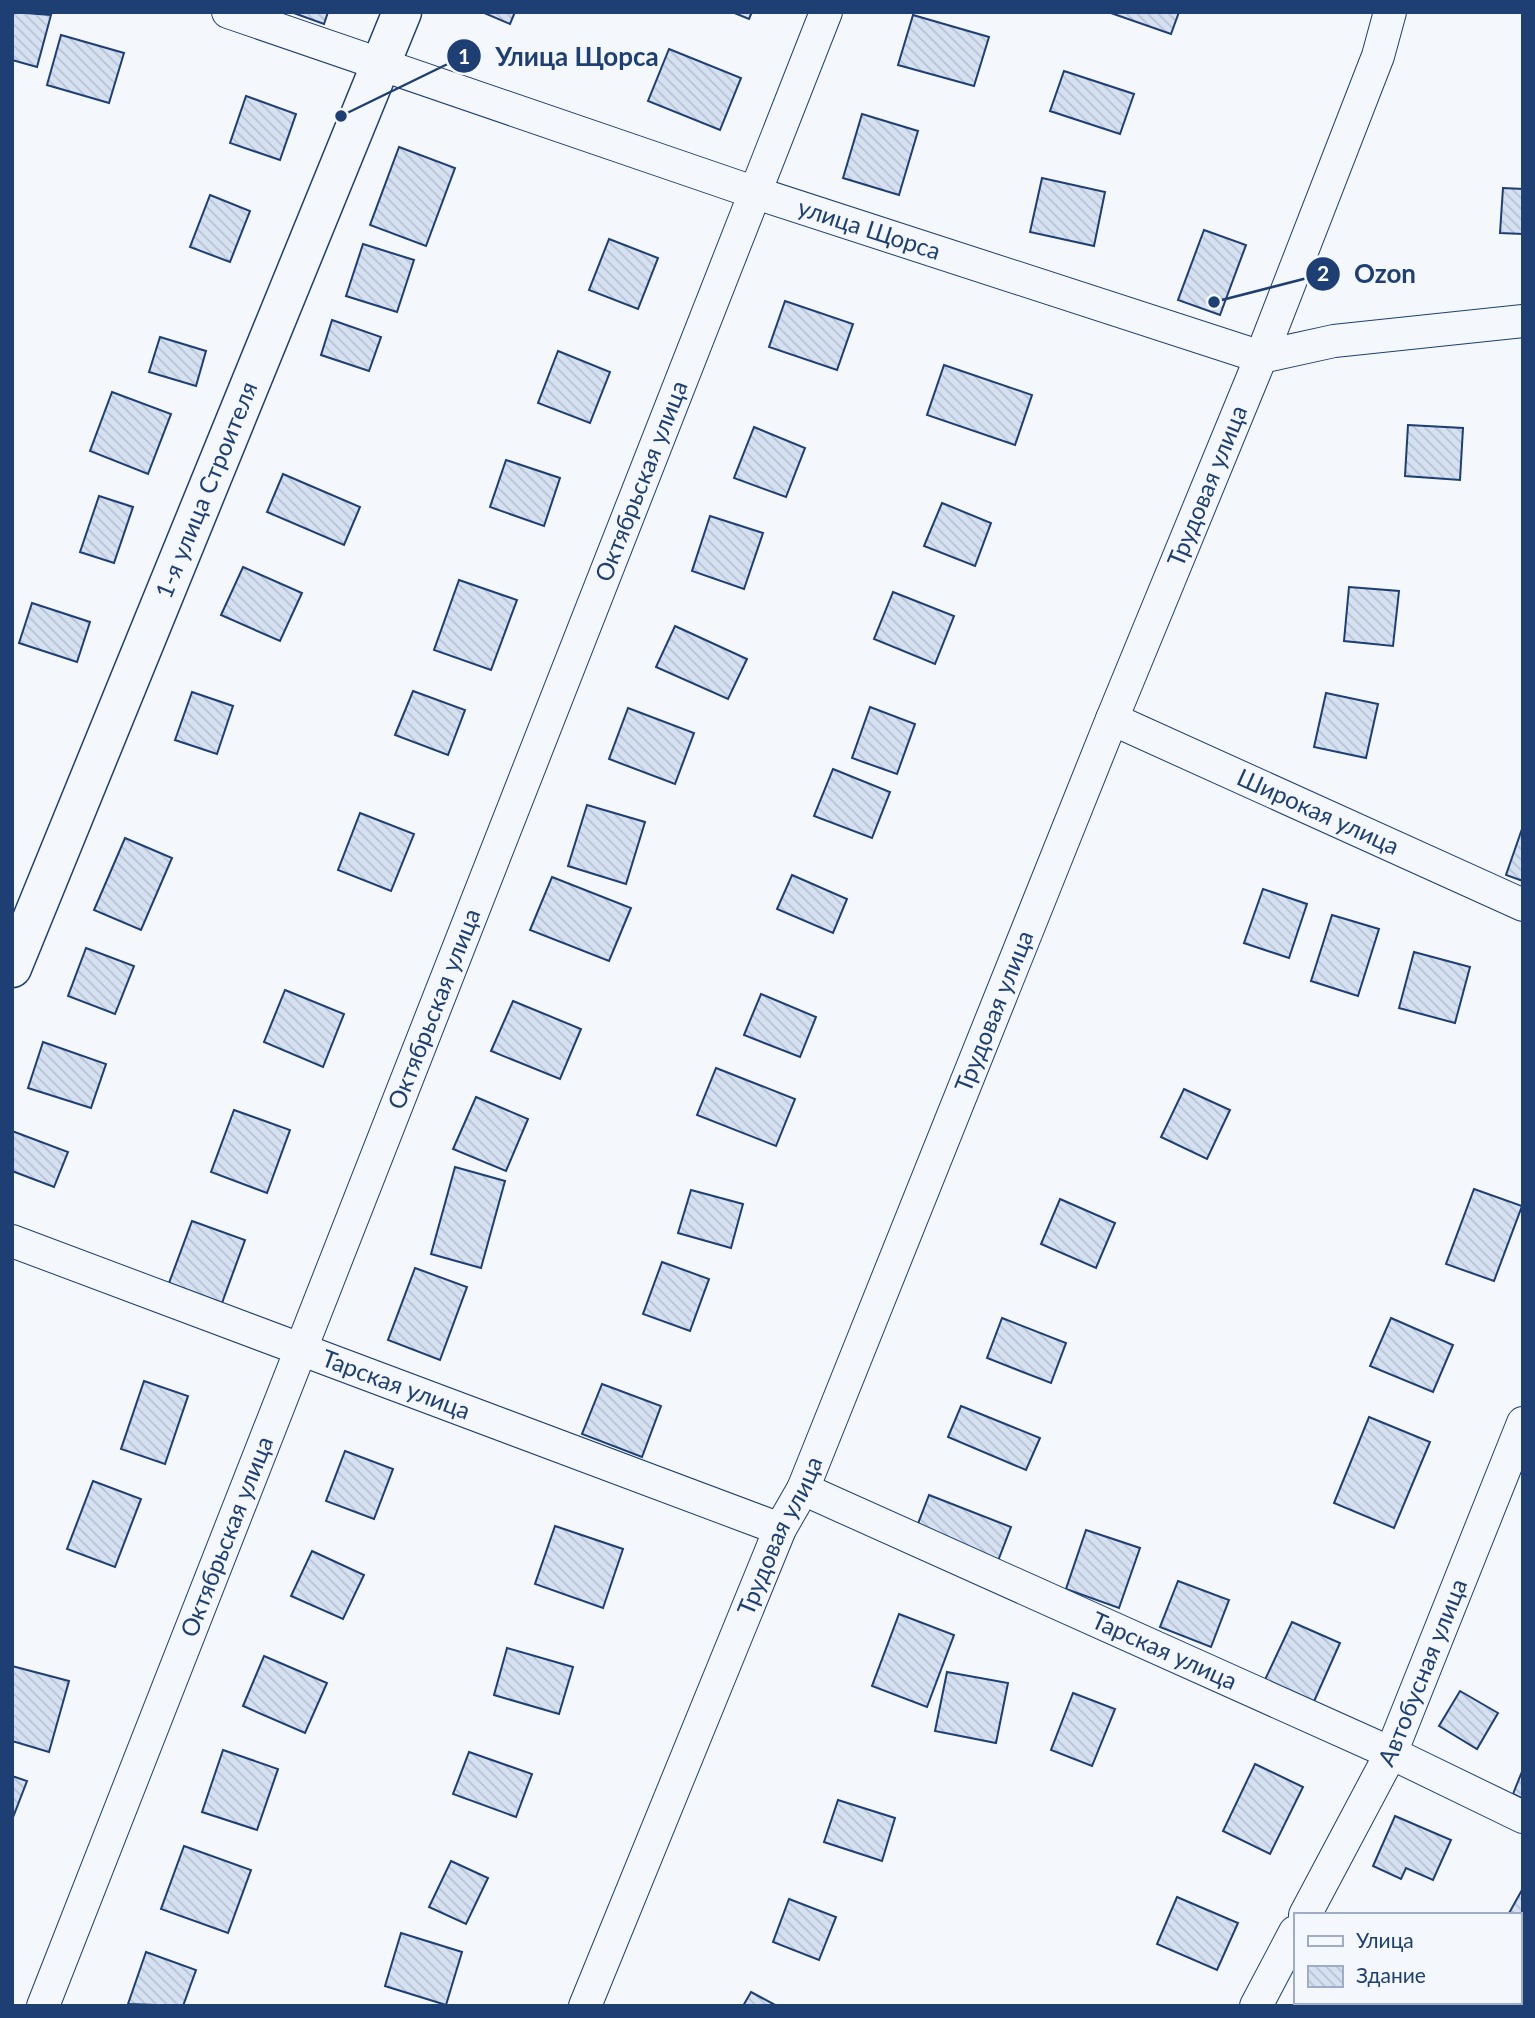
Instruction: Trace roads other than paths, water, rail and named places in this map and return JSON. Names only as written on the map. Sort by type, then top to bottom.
[{"type":"street","name":"улица Щорса","points":[[228,12],[381,67],[756,193],[1261,357]]},
{"type":"street","name":"1-я улица Строителя","points":[[12,968],[402,12]]},
{"type":"street","name":"Октябрьская улица","points":[[43,2006],[826,12]]},
{"type":"street","name":"Трудовая улица","points":[[585,2006],[780,1529],[803,1489],[1112,719],[1261,357],[1378,56],[1390,12]]},
{"type":"street","points":[[1261,357],[1334,341],[1523,321]]},
{"type":"street","name":"Широкая улица","points":[[1112,719],[1523,905]]},
{"type":"street","name":"Тарская улица","points":[[12,1241],[780,1529]]},
{"type":"street","name":"Автобусная улица","points":[[1306,1913],[1391,1753],[1523,1423]]},
{"type":"street","name":"Тарская улица","points":[[803,1489],[1391,1753],[1523,1817]]},
{"type":"street","points":[[1256,2006],[1294,1934]]},
{"type":"place","name":"Улица Щорса","points":[[341,116]]},
{"type":"place","name":"Ozon","points":[[1214,302]]}]
